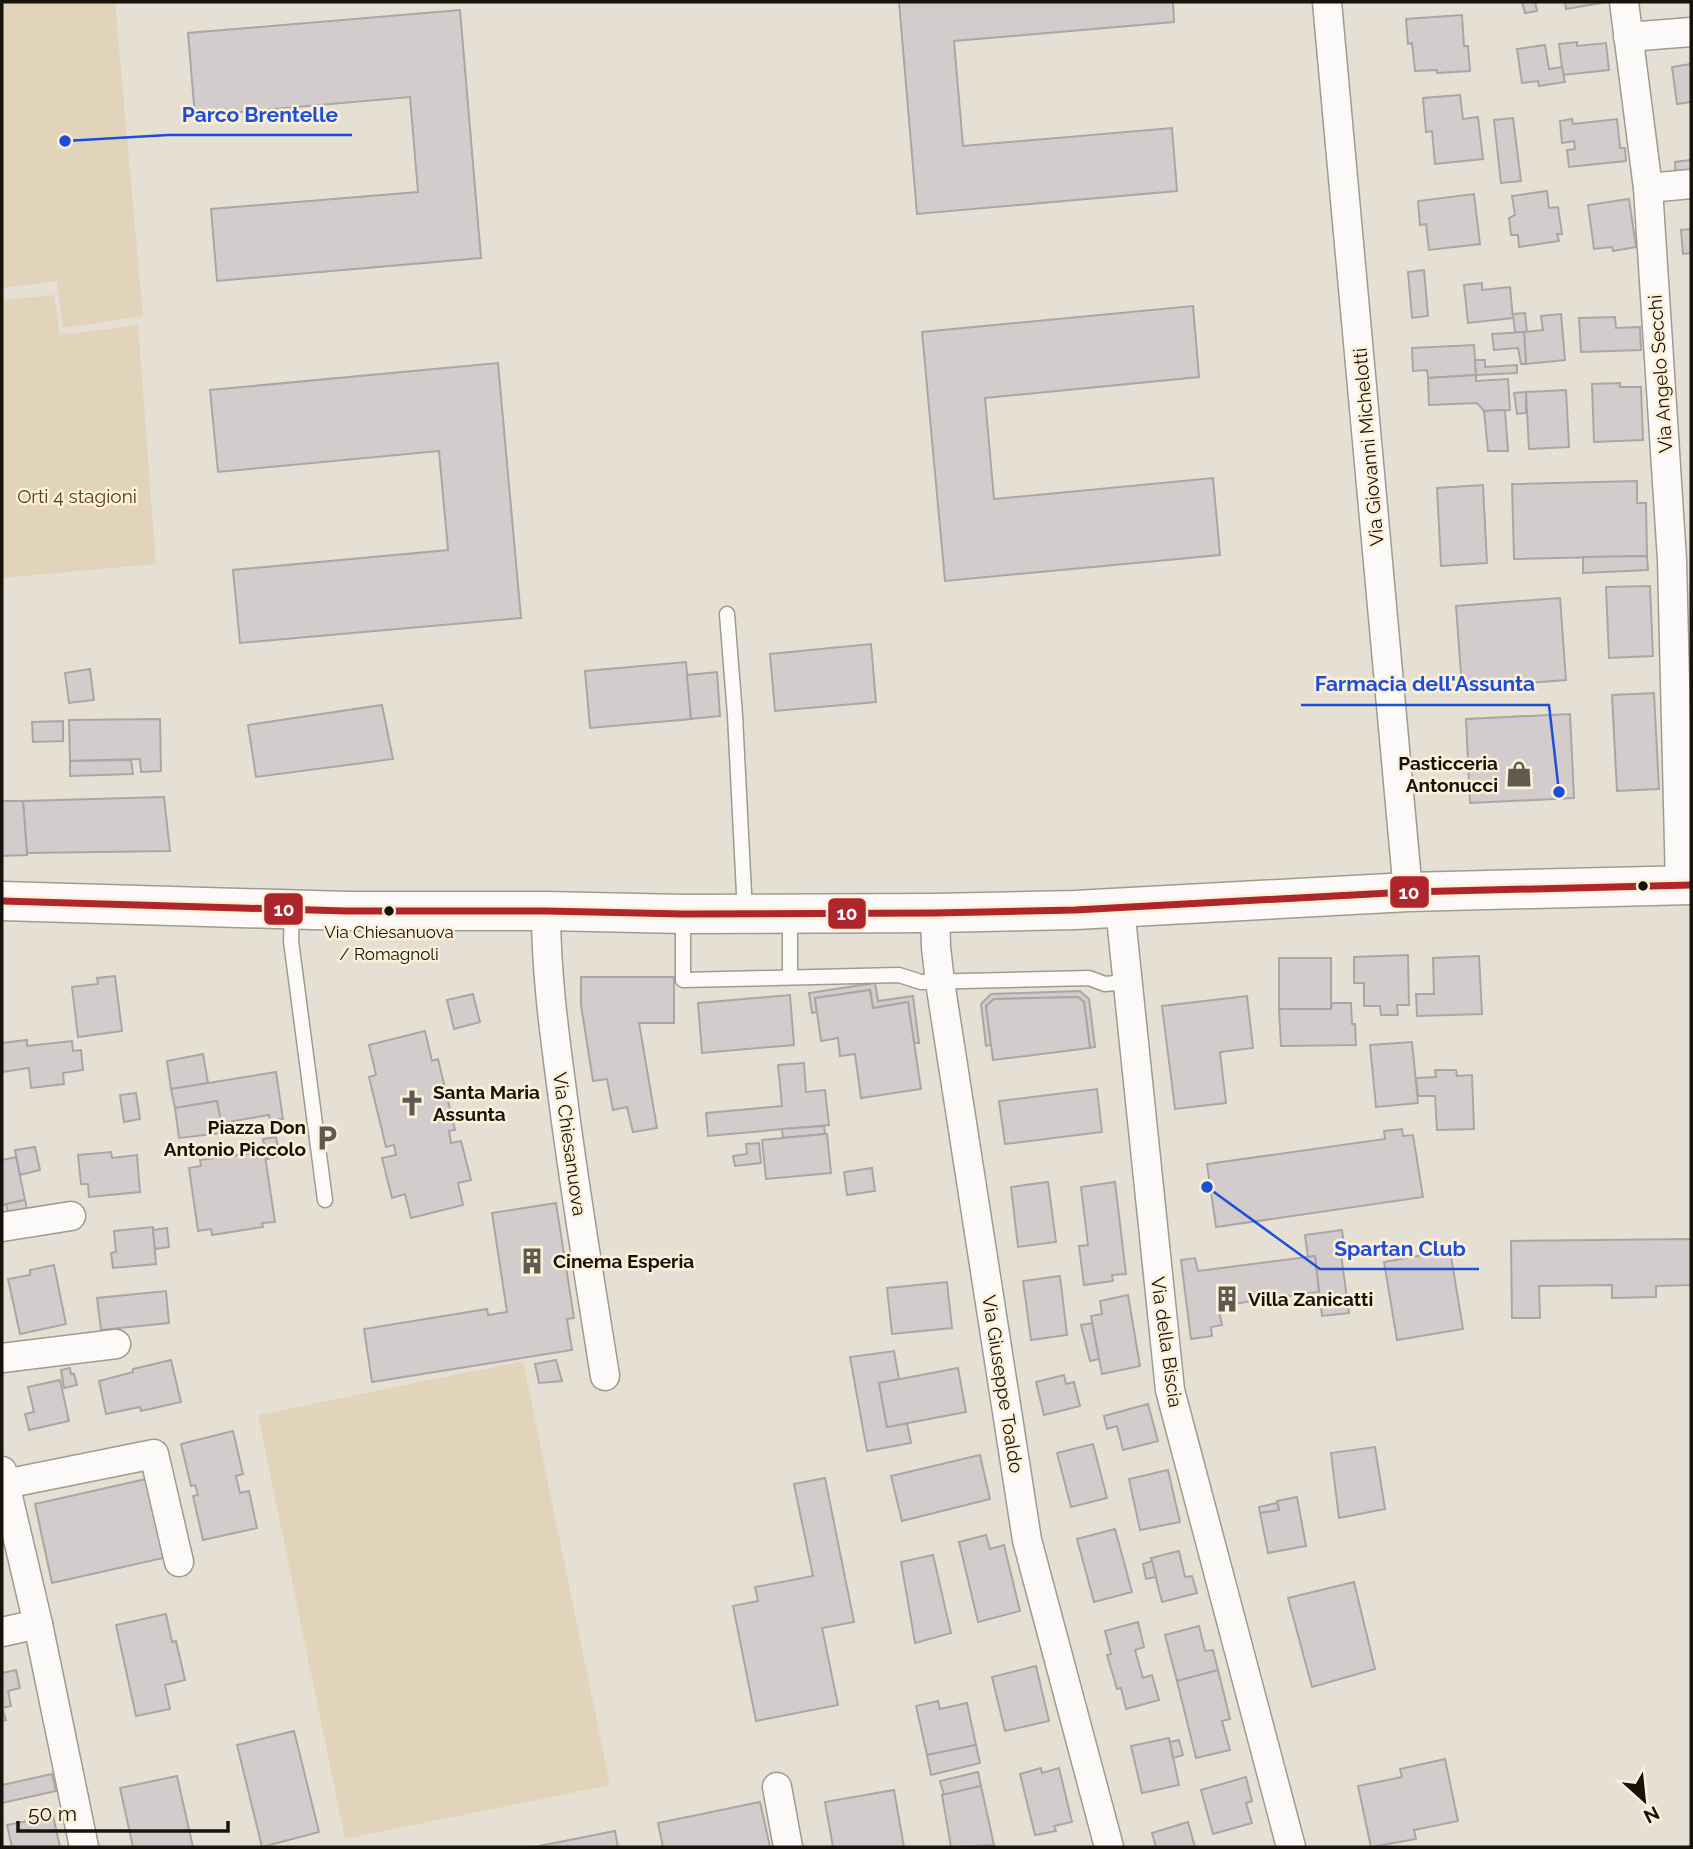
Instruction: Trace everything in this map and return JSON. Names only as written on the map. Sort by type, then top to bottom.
[{"type":"main road","points":[[2,901],[292,910],[683,914],[935,913],[1120,908],[1408,892],[1686,885]]},
{"type":"street","name":"Via Giovanni Michelotti","points":[[1327,2],[1408,892]]},
{"type":"street","name":"Via Angelo Secchi","points":[[1624,2],[1648,188],[1682,560],[1686,885]]},
{"type":"street","points":[[1628,37],[1691,32]]},
{"type":"street","points":[[1648,188],[1691,184]]},
{"type":"street","name":"Via della Biscia","points":[[1120,908],[1170,1390],[1291,1847]]},
{"type":"street","name":"Via Chiesanuova","points":[[546,911],[546,951],[552,1016],[568,1141],[605,1376]]},
{"type":"street","name":"Via Giuseppe Toaldo","points":[[935,913],[940,982],[1027,1539],[1109,1847]]},
{"type":"street","points":[[2,1227],[71,1216]]},
{"type":"street","points":[[2,1358],[116,1344]]},
{"type":"street","points":[[84,1847],[38,1624],[3,1478],[154,1454],[178,1562]]},
{"type":"street","points":[[2,1632],[38,1624]]},
{"type":"street","points":[[777,1787],[788,1847]]},
{"type":"lane","points":[[727,614],[736,728],[745,914]]},
{"type":"lane","points":[[292,910],[293,954],[325,1200]]},
{"type":"lane","points":[[683,914],[684,980],[899,975],[921,982],[1089,978],[1105,984],[1127,982]]},
{"type":"lane","points":[[790,914],[790,976]]},
{"type":"green space","points":[[2,2],[115,2],[143,316],[63,328],[57,281],[2,288]]},
{"type":"green space","name":"Orti 4 stagioni","points":[[54,295],[60,335],[138,325],[156,564],[2,578],[2,300]]},
{"type":"green space","points":[[523,1361],[610,1785],[345,1839],[258,1415]]},
{"type":"building","points":[[899,2],[1173,2],[1174,22],[954,41],[963,146],[1172,128],[1177,191],[917,214]]},
{"type":"building","points":[[1522,2],[1535,2],[1537,11],[1525,13]]},
{"type":"building","points":[[1565,2],[1607,2],[1566,9]]},
{"type":"building","points":[[460,10],[481,258],[217,281],[211,209],[418,192],[410,97],[195,116],[188,33]]},
{"type":"building","points":[[1462,15],[1464,46],[1468,46],[1470,71],[1415,71],[1412,43],[1408,44],[1406,19]]},
{"type":"building","points":[[1577,42],[1577,46],[1606,43],[1609,70],[1563,75],[1559,44]]},
{"type":"building","points":[[1545,45],[1549,69],[1562,67],[1565,82],[1539,86],[1538,81],[1522,83],[1517,49]]},
{"type":"building","points":[[1691,64],[1691,102],[1677,104],[1672,67]]},
{"type":"building","points":[[1460,95],[1463,119],[1478,117],[1483,159],[1435,164],[1432,131],[1426,132],[1423,98]]},
{"type":"building","points":[[1513,118],[1521,181],[1501,183],[1494,120]]},
{"type":"building","points":[[1572,119],[1573,124],[1617,119],[1620,148],[1625,148],[1626,161],[1569,167],[1567,150],[1575,149],[1574,141],[1562,143],[1560,121]]},
{"type":"building","points":[[1691,160],[1691,177],[1676,178],[1675,162]]},
{"type":"building","points":[[1547,191],[1549,208],[1558,207],[1562,234],[1557,234],[1559,241],[1519,247],[1518,235],[1511,235],[1509,218],[1515,215],[1512,196]]},
{"type":"building","points":[[1474,194],[1480,244],[1429,250],[1426,224],[1420,225],[1418,201]]},
{"type":"building","points":[[1629,199],[1636,247],[1613,251],[1612,247],[1594,249],[1588,205]]},
{"type":"building","points":[[1691,229],[1691,253],[1683,254],[1681,230]]},
{"type":"building","points":[[1424,270],[1428,316],[1412,318],[1408,272]]},
{"type":"building","points":[[1482,283],[1482,290],[1510,287],[1513,318],[1468,323],[1464,285]]},
{"type":"building","points":[[1193,306],[1199,377],[985,398],[994,499],[1213,478],[1220,555],[945,581],[922,332]]},
{"type":"building","points":[[1525,313],[1527,332],[1515,332],[1513,314]]},
{"type":"building","points":[[1561,314],[1565,360],[1526,364],[1524,332],[1543,330],[1541,316]]},
{"type":"building","points":[[1615,317],[1616,328],[1640,327],[1641,350],[1581,352],[1579,318]]},
{"type":"building","points":[[1524,332],[1526,364],[1521,364],[1518,348],[1494,350],[1492,334]]},
{"type":"building","points":[[1474,345],[1476,375],[1428,378],[1427,370],[1413,371],[1412,348]]},
{"type":"building","points":[[1475,360],[1485,360],[1485,367],[1517,365],[1517,373],[1476,375]]},
{"type":"building","points":[[498,363],[521,618],[240,643],[233,570],[448,550],[439,451],[218,472],[210,390]]},
{"type":"building","points":[[1476,375],[1476,381],[1508,379],[1510,410],[1484,411],[1477,403],[1429,405],[1428,378]]},
{"type":"building","points":[[1620,383],[1620,387],[1641,387],[1643,440],[1594,442],[1592,384]]},
{"type":"building","points":[[1566,390],[1569,447],[1529,449],[1526,392]]},
{"type":"building","points":[[1526,392],[1526,413],[1517,414],[1514,393]]},
{"type":"building","points":[[1505,410],[1508,451],[1488,451],[1484,411]]},
{"type":"building","points":[[1637,481],[1637,503],[1646,503],[1647,556],[1514,559],[1512,484]]},
{"type":"building","points":[[1483,485],[1487,563],[1441,566],[1437,488]]},
{"type":"building","points":[[1647,556],[1648,570],[1583,573],[1583,557]]},
{"type":"building","points":[[1650,586],[1653,656],[1609,658],[1606,587]]},
{"type":"building","points":[[1560,598],[1566,680],[1462,688],[1456,606]]},
{"type":"building","points":[[871,644],[876,702],[775,711],[770,654]]},
{"type":"building","points":[[686,662],[691,719],[590,728],[585,671]]},
{"type":"building","points":[[90,669],[94,700],[69,703],[65,673]]},
{"type":"building","points":[[717,672],[720,716],[691,719],[687,675]]},
{"type":"building","points":[[1654,693],[1659,789],[1617,791],[1612,695]]},
{"type":"building","points":[[382,705],[393,759],[256,777],[248,725]]},
{"type":"building","points":[[1570,714],[1574,798],[1470,803],[1466,719]]},
{"type":"building","points":[[160,719],[161,771],[141,772],[140,759],[70,761],[69,720]]},
{"type":"building","points":[[63,721],[63,741],[33,742],[32,722]]},
{"type":"building","points":[[131,760],[133,774],[70,776],[70,761]]},
{"type":"building","points":[[164,797],[170,851],[27,853],[23,801]]},
{"type":"building","points":[[2,801],[23,801],[27,855],[2,856]]},
{"type":"building","points":[[1408,955],[1409,1005],[1397,1005],[1398,1015],[1381,1015],[1380,1006],[1364,1006],[1364,983],[1354,983],[1354,957]]},
{"type":"building","points":[[1479,956],[1482,1014],[1417,1016],[1416,994],[1434,994],[1433,958]]},
{"type":"building","points":[[1279,958],[1331,958],[1331,1009],[1279,1009]]},
{"type":"building","points":[[115,976],[122,1031],[78,1037],[72,987],[98,984],[97,978]]},
{"type":"building","points":[[581,977],[674,977],[674,1023],[639,1023],[657,1128],[633,1132],[627,1107],[613,1110],[607,1079],[593,1081],[581,1005]]},
{"type":"building","points":[[875,983],[878,1001],[913,996],[919,1043],[914,1043],[908,1002],[873,1008],[870,990],[815,998],[817,1012],[812,1013],[809,993]]},
{"type":"building","points":[[870,990],[873,1008],[908,1002],[921,1089],[861,1098],[855,1054],[840,1056],[838,1038],[821,1041],[815,998]]},
{"type":"building","points":[[1080,991],[1089,999],[1095,1047],[1090,1048],[1084,1002],[1078,997],[994,999],[986,1006],[991,1045],[986,1046],[981,1004],[991,994]]},
{"type":"building","points":[[473,994],[480,1022],[454,1029],[447,1000]]},
{"type":"building","points":[[790,995],[794,1045],[702,1053],[698,1003]]},
{"type":"building","points":[[1247,996],[1253,1048],[1220,1052],[1226,1103],[1175,1109],[1162,1006]]},
{"type":"building","points":[[1078,997],[1084,1002],[1090,1048],[993,1060],[986,1006],[994,999]]},
{"type":"building","points":[[1332,1003],[1351,1003],[1356,1045],[1281,1046],[1279,1009],[1331,1009]]},
{"type":"building","name":"Santa Maria Assunta","points":[[425,1031],[432,1061],[438,1059],[455,1130],[449,1131],[451,1143],[461,1141],[471,1180],[458,1183],[463,1205],[411,1218],[405,1194],[392,1198],[382,1158],[396,1155],[394,1145],[386,1147],[369,1077],[376,1075],[369,1045]]},
{"type":"building","points":[[27,1040],[27,1046],[72,1041],[73,1051],[81,1050],[83,1070],[63,1073],[64,1084],[31,1088],[29,1068],[2,1072],[2,1043]]},
{"type":"building","points":[[1412,1042],[1418,1103],[1376,1107],[1370,1045]]},
{"type":"building","points":[[203,1054],[208,1083],[171,1089],[167,1061]]},
{"type":"building","points":[[804,1063],[806,1092],[825,1090],[829,1125],[708,1136],[706,1113],[782,1106],[778,1065]]},
{"type":"building","points":[[1435,1070],[1456,1070],[1457,1076],[1472,1075],[1474,1129],[1437,1130],[1435,1096],[1418,1096],[1416,1078],[1436,1077]]},
{"type":"building","points":[[276,1072],[283,1119],[277,1119],[278,1124],[271,1125],[269,1115],[228,1122],[230,1132],[223,1133],[217,1101],[175,1108],[171,1089]]},
{"type":"building","points":[[1097,1089],[1102,1132],[1005,1144],[999,1101]]},
{"type":"building","points":[[136,1093],[140,1119],[124,1122],[120,1095]]},
{"type":"building","points":[[217,1101],[223,1133],[179,1138],[175,1108]]},
{"type":"building","points":[[824,1126],[825,1134],[783,1138],[782,1129]]},
{"type":"building","points":[[1402,1129],[1403,1136],[1413,1135],[1423,1197],[1216,1227],[1207,1164],[1385,1139],[1384,1131]]},
{"type":"building","points":[[827,1134],[831,1173],[766,1179],[762,1140]]},
{"type":"building","points":[[276,1137],[280,1156],[267,1159],[263,1139]]},
{"type":"building","points":[[759,1143],[761,1163],[735,1166],[733,1156],[747,1154],[746,1144]]},
{"type":"building","points":[[35,1147],[40,1170],[20,1175],[15,1150]]},
{"type":"building","points":[[111,1152],[112,1158],[137,1155],[140,1192],[89,1197],[88,1184],[81,1184],[78,1155]]},
{"type":"building","points":[[253,1153],[253,1158],[265,1156],[275,1222],[262,1223],[263,1227],[212,1235],[211,1229],[198,1231],[189,1168],[201,1166],[200,1160]]},
{"type":"building","points":[[16,1157],[25,1200],[2,1205],[2,1160]]},
{"type":"building","points":[[872,1168],[875,1191],[847,1195],[844,1172]]},
{"type":"building","points":[[1048,1182],[1056,1242],[1018,1247],[1011,1187]]},
{"type":"building","points":[[1115,1182],[1126,1274],[1112,1275],[1113,1281],[1084,1285],[1079,1246],[1088,1245],[1081,1187]]},
{"type":"building","points":[[25,1200],[28,1213],[9,1217],[6,1204]]},
{"type":"building","name":"Cinema Esperia","points":[[556,1203],[574,1318],[567,1319],[572,1350],[372,1382],[364,1329],[487,1309],[488,1315],[507,1312],[492,1213]]},
{"type":"building","points":[[153,1227],[156,1264],[113,1268],[111,1253],[116,1252],[114,1231]]},
{"type":"building","points":[[167,1228],[169,1247],[155,1249],[153,1230]]},
{"type":"building","points":[[1342,1230],[1345,1253],[1341,1254],[1349,1313],[1322,1316],[1315,1256],[1308,1257],[1305,1235]]},
{"type":"building","points":[[1691,1239],[1691,1285],[1656,1286],[1656,1297],[1612,1298],[1612,1285],[1539,1286],[1540,1318],[1512,1318],[1511,1241]]},
{"type":"building","points":[[1450,1250],[1463,1329],[1397,1340],[1384,1262]]},
{"type":"building","name":"Villa Zanicatti","points":[[1315,1256],[1319,1292],[1218,1306],[1222,1325],[1211,1327],[1212,1336],[1191,1339],[1181,1260],[1195,1258],[1198,1271]]},
{"type":"building","points":[[54,1265],[66,1324],[20,1334],[8,1279],[30,1275],[30,1270]]},
{"type":"building","points":[[1060,1276],[1067,1335],[1031,1340],[1023,1281]]},
{"type":"building","points":[[947,1282],[952,1328],[892,1334],[887,1288]]},
{"type":"building","points":[[166,1291],[169,1323],[101,1330],[97,1298]]},
{"type":"building","points":[[1128,1295],[1140,1366],[1102,1374],[1091,1316],[1102,1314],[1100,1301]]},
{"type":"building","points":[[1092,1323],[1099,1359],[1090,1361],[1081,1325]]},
{"type":"building","points":[[894,1351],[899,1379],[879,1383],[887,1427],[907,1423],[911,1443],[867,1451],[850,1357]]},
{"type":"building","points":[[171,1360],[181,1402],[141,1411],[140,1407],[106,1414],[99,1381]]},
{"type":"building","points":[[556,1360],[562,1381],[539,1383],[535,1364]]},
{"type":"building","points":[[70,1368],[77,1385],[64,1388],[61,1370]]},
{"type":"building","points":[[958,1368],[966,1412],[887,1427],[879,1383]]},
{"type":"building","points":[[1064,1375],[1066,1384],[1074,1382],[1080,1406],[1044,1415],[1036,1382]]},
{"type":"building","points":[[60,1380],[69,1421],[29,1430],[25,1414],[34,1412],[28,1387]]},
{"type":"building","points":[[1148,1404],[1158,1441],[1123,1450],[1117,1426],[1107,1429],[1104,1416]]},
{"type":"building","points":[[233,1431],[243,1474],[236,1476],[240,1493],[249,1491],[257,1528],[203,1540],[193,1496],[198,1495],[195,1485],[191,1486],[181,1444]]},
{"type":"building","points":[[1093,1444],[1107,1498],[1071,1507],[1057,1453]]},
{"type":"building","points":[[1375,1447],[1385,1509],[1339,1518],[1331,1453]]},
{"type":"building","points":[[980,1455],[990,1499],[902,1521],[891,1476]]},
{"type":"building","points":[[1168,1470],[1180,1522],[1140,1530],[1129,1479]]},
{"type":"building","points":[[155,1477],[172,1556],[52,1583],[35,1504]]},
{"type":"building","points":[[825,1478],[854,1622],[822,1628],[838,1705],[756,1721],[733,1606],[758,1601],[755,1587],[813,1576],[794,1484]]},
{"type":"building","points":[[1297,1497],[1306,1546],[1268,1553],[1260,1513],[1279,1510],[1277,1501]]},
{"type":"building","points":[[1277,1503],[1279,1510],[1260,1513],[1259,1507]]},
{"type":"building","points":[[1115,1529],[1132,1592],[1094,1602],[1077,1539]]},
{"type":"building","points":[[986,1535],[990,1549],[1004,1545],[1020,1611],[978,1622],[959,1542]]},
{"type":"building","points":[[1179,1551],[1185,1577],[1192,1576],[1197,1593],[1162,1602],[1151,1558]]},
{"type":"building","points":[[933,1555],[951,1633],[915,1643],[901,1562]]},
{"type":"building","points":[[1152,1561],[1156,1577],[1146,1579],[1143,1564]]},
{"type":"building","points":[[1354,1582],[1375,1669],[1312,1687],[1288,1598]]},
{"type":"building","points":[[166,1614],[172,1642],[176,1641],[185,1680],[165,1685],[170,1709],[136,1716],[116,1625]]},
{"type":"building","points":[[1138,1622],[1144,1647],[1135,1650],[1143,1678],[1152,1675],[1159,1700],[1126,1709],[1121,1688],[1117,1689],[1107,1655],[1111,1654],[1105,1631]]},
{"type":"building","points":[[1199,1626],[1205,1651],[1213,1650],[1218,1670],[1177,1681],[1165,1635]]},
{"type":"building","points":[[1036,1666],[1049,1721],[1005,1731],[992,1677]]},
{"type":"building","points":[[16,1670],[20,1688],[8,1691],[11,1706],[2,1708],[2,1673]]},
{"type":"building","points":[[1218,1670],[1230,1719],[1222,1721],[1230,1750],[1196,1758],[1177,1681]]},
{"type":"building","points":[[938,1701],[940,1709],[967,1703],[976,1745],[927,1755],[916,1706]]},
{"type":"building","points":[[294,1731],[319,1832],[262,1847],[237,1745]]},
{"type":"building","points":[[1169,1738],[1179,1785],[1142,1793],[1131,1746]]},
{"type":"building","points":[[1179,1740],[1183,1755],[1173,1758],[1170,1742]]},
{"type":"building","points":[[976,1745],[980,1763],[931,1775],[927,1755]]},
{"type":"building","points":[[1445,1759],[1458,1821],[1414,1830],[1416,1839],[1371,1847],[1358,1786],[1402,1777],[1400,1769]]},
{"type":"building","points":[[1041,1768],[1042,1773],[1059,1768],[1072,1822],[1054,1826],[1056,1831],[1035,1835],[1020,1774]]},
{"type":"building","points":[[978,1772],[981,1786],[944,1795],[940,1781]]},
{"type":"building","points":[[52,1774],[56,1791],[2,1803],[2,1785]]},
{"type":"building","points":[[177,1776],[193,1847],[133,1847],[120,1788]]},
{"type":"building","points":[[1246,1777],[1252,1801],[1246,1803],[1252,1823],[1213,1834],[1201,1790]]},
{"type":"building","points":[[981,1786],[994,1845],[951,1847],[942,1795]]},
{"type":"building","points":[[894,1790],[904,1847],[833,1847],[825,1802]]},
{"type":"building","points":[[760,1802],[770,1847],[663,1847],[658,1823]]},
{"type":"building","points":[[53,1816],[60,1847],[12,1847],[7,1825]]},
{"type":"building","points":[[1188,1822],[1195,1847],[1156,1847],[1152,1833]]},
{"type":"building","points":[[615,1831],[618,1847],[534,1847]]},
{"type":"transit line","name":"10","points":[[2,901],[346,911],[935,913],[1075,910],[1408,892],[1691,885]]},
{"type":"place","name":"Parco Brentelle","points":[[65,141]]},
{"type":"place","name":"Pasticceria Antonucci","points":[[1519,774]]},
{"type":"place","name":"Farmacia dell'Assunta","points":[[1559,792]]},
{"type":"place","name":"Via Chiesanuova / Romagnoli","points":[[389,911]]},
{"type":"place","name":"Santa Maria Assunta","points":[[412,1103]]},
{"type":"place","name":"Piazza Don Antonio Piccolo","points":[[327,1138]]},
{"type":"place","name":"Spartan Club","points":[[1207,1187]]},
{"type":"place","name":"Cinema Esperia","points":[[532,1261]]},
{"type":"place","name":"Villa Zanicatti","points":[[1227,1299]]}]
